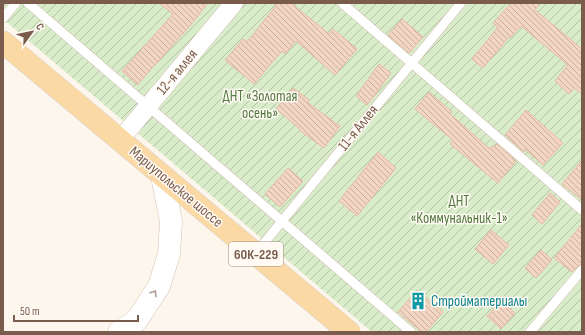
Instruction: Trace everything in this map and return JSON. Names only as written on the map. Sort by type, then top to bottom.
[{"type":"main road","name":"Мариупольское шоссе","points":[[3,42],[349,332]]},
{"type":"main road","points":[[3,56],[9,56],[28,63]]},
{"type":"main road","points":[[119,332],[137,320],[159,286],[169,254],[171,221],[162,176]]},
{"type":"street","name":"12-я аллея","points":[[120,140],[234,3]]},
{"type":"lane","points":[[3,18],[16,3]]},
{"type":"lane","points":[[28,3],[411,332]]},
{"type":"lane","points":[[342,3],[582,210]]},
{"type":"lane","name":"11-я Аллея","points":[[255,254],[461,3]]},
{"type":"lane","points":[[530,332],[582,270]]},
{"type":"green space","points":[[3,3],[582,3],[582,332],[372,332],[3,19]]},
{"type":"building","points":[[159,3],[208,3],[189,27],[137,85],[122,71],[173,14]]},
{"type":"building","points":[[278,3],[291,3],[329,34],[333,29],[357,49],[335,75],[296,41],[285,54],[282,51],[254,84],[225,60],[243,39],[247,42]]},
{"type":"building","points":[[511,3],[541,3],[535,10],[582,49],[582,94],[574,88],[569,94],[555,81],[568,65],[521,26],[510,38],[509,37],[483,68],[472,59],[498,27],[493,23]]},
{"type":"building","points":[[402,19],[423,37],[409,53],[388,35]]},
{"type":"building","points":[[379,64],[391,73],[367,105],[356,96]]},
{"type":"building","points":[[293,88],[309,100],[308,103],[340,126],[324,148],[299,130],[300,129],[276,109]]},
{"type":"building","points":[[429,92],[452,112],[450,114],[490,149],[492,146],[494,147],[497,144],[516,161],[498,183],[450,144],[453,140],[415,109]]},
{"type":"building","points":[[526,110],[563,143],[543,165],[525,149],[524,152],[505,135]]},
{"type":"building","points":[[378,152],[396,168],[357,216],[339,201]]},
{"type":"building","points":[[582,160],[582,200],[562,184]]},
{"type":"building","points":[[288,168],[303,181],[280,207],[265,194]]},
{"type":"building","points":[[550,193],[560,202],[542,224],[532,215]]},
{"type":"building","points":[[582,224],[582,264],[572,272],[554,258]]},
{"type":"building","points":[[491,230],[509,245],[493,264],[475,249]]},
{"type":"building","points":[[541,250],[552,260],[536,278],[525,268]]},
{"type":"building","name":"Стройматериалы","points":[[417,290],[443,312],[426,332],[422,332],[398,312]]},
{"type":"building","points":[[501,301],[515,313],[501,329],[487,316]]},
{"type":"place","name":"Стройматериалы","points":[[418,301]]},
{"type":"park label","name":"ДНТ «Золотая осень»","points":[[260,104]]},
{"type":"park label","name":"ДНТ «Коммунальник-1»","points":[[459,210]]}]
